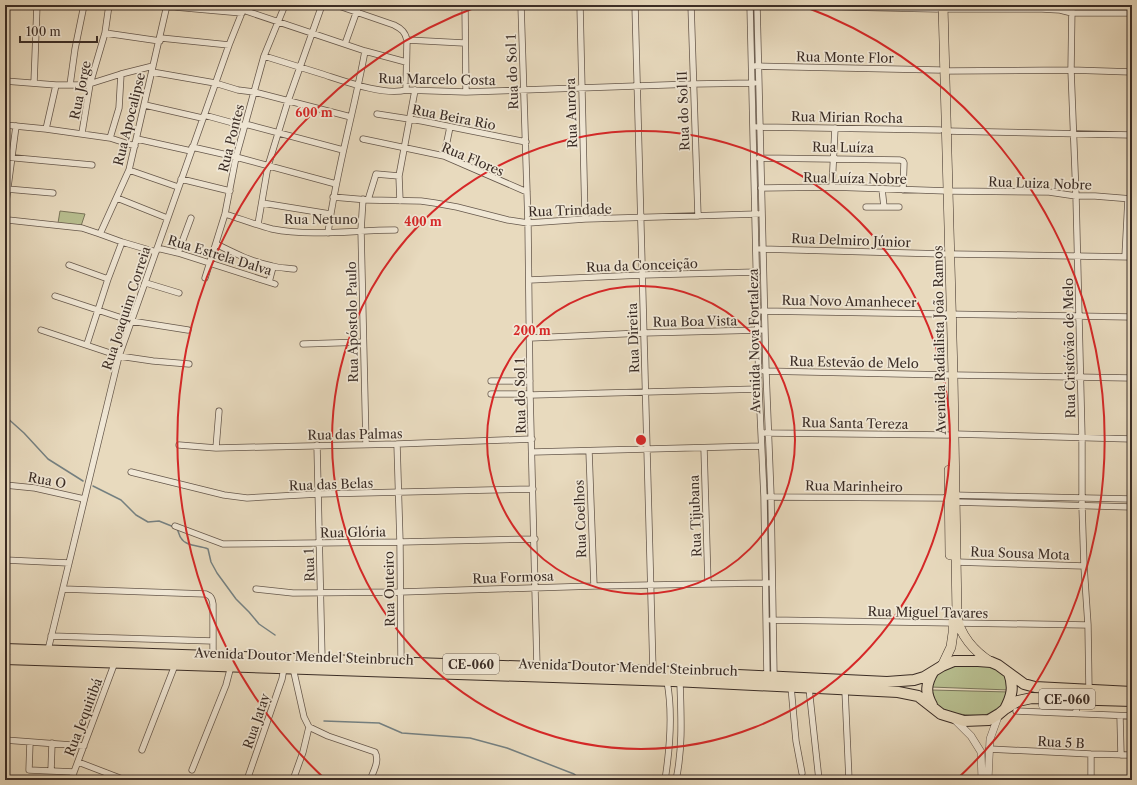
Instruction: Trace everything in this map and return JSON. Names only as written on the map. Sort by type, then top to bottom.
[{"type":"highway","name":"Avenida Doutor Mendel Steinbruch","points":[[5,649],[537,666],[887,682],[914,680],[924,677],[938,668]]},
{"type":"highway","name":"Avenida Doutor Mendel Steinbruch","points":[[5,659],[667,681],[898,692],[918,696],[933,707]]},
{"type":"highway","name":"CE-060","points":[[938,668],[954,661],[964,660],[991,662],[1004,668],[1024,684],[1035,687],[1132,692]]},
{"type":"highway","points":[[933,707],[928,697],[926,688],[927,683],[938,668]]},
{"type":"highway","points":[[1002,712],[1010,700],[1013,692],[1012,681],[1009,673]]},
{"type":"highway","name":"CE-060","points":[[933,707],[941,714],[953,718],[964,721],[983,721],[989,720],[1018,702],[1032,698],[1132,701]]},
{"type":"main road","name":"Avenida Radialista João Ramos","points":[[940,7],[951,375],[950,498],[956,624],[980,655],[991,662]]},
{"type":"main road","name":"Avenida Radialista João Ramos","points":[[938,668],[951,647],[957,615],[956,562],[950,498]]},
{"type":"street","points":[[34,83],[37,5]]},
{"type":"street","points":[[70,85],[75,49],[84,5]]},
{"type":"street","name":"Rua Jorge","points":[[82,133],[90,84],[104,33],[109,5]]},
{"type":"street","points":[[152,5],[244,9],[277,22],[365,51],[406,62]]},
{"type":"street","name":"Rua Pontes","points":[[205,278],[225,214],[244,125],[264,56],[284,5]]},
{"type":"street","points":[[258,224],[268,166],[288,101],[322,5]]},
{"type":"street","points":[[336,5],[402,29],[406,34],[407,40],[406,90]]},
{"type":"street","points":[[345,44],[359,5]]},
{"type":"street","points":[[465,5],[464,43],[466,92]]},
{"type":"street","name":"Rua do Sol 1","points":[[521,5],[528,223],[530,394],[534,489],[537,666]]},
{"type":"street","name":"Rua Aurora","points":[[580,5],[585,219]]},
{"type":"street","name":"Rua Direita","points":[[635,5],[643,333],[654,671]]},
{"type":"street","name":"Rua do Sol II","points":[[691,5],[698,216]]},
{"type":"street","name":"Avenida Nova Fortaleza","points":[[750,5],[759,389],[769,583],[771,677]]},
{"type":"street","points":[[757,5],[940,7],[1060,10],[1072,13],[1132,14]]},
{"type":"street","name":"Avenida Nova Fortaleza","points":[[757,5],[766,371],[771,496],[769,583]]},
{"type":"street","name":"Rua Cristóvão de Melo","points":[[1072,5],[1071,70],[1076,196],[1082,438],[1082,506],[1088,625],[1089,690]]},
{"type":"street","name":"Rua Apocalipse","points":[[100,234],[129,170],[167,6]]},
{"type":"street","name":"Rua Joaquim Correia","points":[[48,650],[119,356],[146,283],[191,149],[229,45],[244,9]]},
{"type":"street","points":[[104,33],[160,40],[229,45]]},
{"type":"street","points":[[407,40],[464,43]]},
{"type":"street","points":[[328,233],[333,196],[359,85],[365,51]]},
{"type":"street","name":"Rua Marcelo Costa","points":[[264,56],[359,85],[400,91],[524,91],[693,84],[758,83]]},
{"type":"street","name":"Rua Monte Flor","points":[[751,66],[1132,72]]},
{"type":"street","points":[[5,81],[56,85],[90,84],[121,74],[153,69],[215,83],[238,90],[254,92],[351,117]]},
{"type":"street","points":[[110,138],[119,108],[121,74]]},
{"type":"street","points":[[46,129],[56,85]]},
{"type":"street","points":[[400,201],[399,176],[415,90]]},
{"type":"street","points":[[145,105],[244,125],[343,150]]},
{"type":"street","name":"Rua Beira Rio","points":[[377,114],[526,142]]},
{"type":"street","points":[[5,125],[82,133],[110,138],[135,146]]},
{"type":"street","points":[[5,210],[16,126]]},
{"type":"street","points":[[444,156],[450,127]]},
{"type":"street","name":"Rua Mirian Rocha","points":[[753,127],[1132,135]]},
{"type":"street","points":[[832,187],[835,128]]},
{"type":"street","points":[[137,139],[236,157],[336,184]]},
{"type":"street","name":"Rua Flores","points":[[364,139],[444,156],[527,192]]},
{"type":"street","points":[[5,158],[92,165]]},
{"type":"street","name":"Rua Luíza","points":[[754,158],[893,159],[903,161],[903,190]]},
{"type":"street","points":[[129,170],[178,187]]},
{"type":"street","name":"Rua Apóstolo Paulo","points":[[366,444],[361,230],[366,200],[376,174],[399,176]]},
{"type":"street","points":[[181,179],[230,191]]},
{"type":"street","name":"Rua Luíza Nobre","points":[[761,188],[832,187],[945,191]]},
{"type":"street","points":[[7,189],[53,193]]},
{"type":"street","points":[[882,189],[884,207]]},
{"type":"street","name":"Rua Luiza Nobre","points":[[945,191],[1049,192],[1076,196],[1130,199]]},
{"type":"street","name":"Rua Trindade","points":[[333,196],[366,200],[435,203],[508,220],[528,223],[585,219],[762,214]]},
{"type":"street","points":[[117,198],[167,218]]},
{"type":"street","points":[[1125,257],[1130,199]]},
{"type":"street","points":[[262,203],[330,214]]},
{"type":"street","points":[[866,207],[900,207]]},
{"type":"street","name":"Rua Netuno","points":[[225,214],[287,231],[328,233],[361,230],[395,230]]},
{"type":"street","name":"Rua Estrela Dalva","points":[[7,218],[72,227],[100,234],[122,242],[178,253],[276,284]]},
{"type":"street","points":[[178,253],[191,218]]},
{"type":"street","points":[[87,344],[108,279],[122,242]]},
{"type":"street","points":[[216,244],[242,257],[273,267],[294,269]]},
{"type":"street","name":"Rua Delmiro Júnior","points":[[756,249],[1132,257]]},
{"type":"street","points":[[69,265],[108,279]]},
{"type":"street","points":[[269,282],[273,267]]},
{"type":"street","name":"Rua da Conceição","points":[[529,280],[757,272]]},
{"type":"street","points":[[146,283],[179,293]]},
{"type":"street","points":[[55,296],[131,322],[188,330]]},
{"type":"street","name":"Rua Novo Amanhecer","points":[[758,311],[1132,317]]},
{"type":"street","points":[[41,330],[87,344],[119,356],[189,364]]},
{"type":"street","name":"Rua Boa Vista","points":[[530,338],[765,330]]},
{"type":"street","points":[[303,344],[363,342]]},
{"type":"street","name":"Rua Estevão de Melo","points":[[759,371],[1132,378]]},
{"type":"street","points":[[491,381],[530,380]]},
{"type":"street","points":[[491,394],[759,389]]},
{"type":"street","points":[[216,448],[219,411]]},
{"type":"street","name":"Rua Santa Tereza","points":[[761,433],[1132,439]]},
{"type":"street","name":"Rua das Palmas","points":[[179,444],[216,448],[532,439]]},
{"type":"street","name":"Rua Outeiro","points":[[397,444],[400,542],[401,662]]},
{"type":"street","name":"Rua 1","points":[[317,446],[322,659]]},
{"type":"street","points":[[533,452],[761,446]]},
{"type":"street","name":"Rua Tijubana","points":[[704,448],[708,584]]},
{"type":"street","name":"Rua Coelhos","points":[[589,451],[594,586]]},
{"type":"street","name":"Rua das Belas","points":[[131,472],[235,497],[534,489]]},
{"type":"street","name":"Rua O","points":[[5,485],[35,488],[84,499]]},
{"type":"street","points":[[983,495],[983,503]]},
{"type":"street","points":[[983,495],[1036,498],[1132,499],[1132,506],[983,503],[950,498],[983,495]]},
{"type":"street","name":"Rua Marinheiro","points":[[764,497],[950,498]]},
{"type":"street","points":[[1036,498],[1037,505]]},
{"type":"street","name":"Rua Glória","points":[[175,526],[223,544],[320,544],[535,539]]},
{"type":"street","points":[[5,560],[69,563]]},
{"type":"street","name":"Rua Sousa Mota","points":[[956,562],[1084,566]]},
{"type":"street","name":"Rua Formosa","points":[[256,589],[282,593],[321,593],[769,583]]},
{"type":"street","points":[[63,589],[206,594],[212,599],[213,656]]},
{"type":"street","name":"Rua Miguel Tavares","points":[[770,620],[1088,625]]},
{"type":"street","points":[[51,636],[213,642]]},
{"type":"street","name":"Rua Jequitibá","points":[[70,780],[115,662]]},
{"type":"street","points":[[142,750],[174,665]]},
{"type":"street","points":[[192,770],[226,685],[231,666]]},
{"type":"street","points":[[288,668],[308,727],[304,752],[293,780]]},
{"type":"street","name":"Rua Jatay","points":[[247,780],[282,680],[288,668]]},
{"type":"street","points":[[665,780],[668,764],[670,732],[670,697],[667,681]]},
{"type":"street","points":[[676,780],[681,727],[680,682]]},
{"type":"street","points":[[791,687],[796,741],[802,773]]},
{"type":"street","points":[[809,688],[819,780]]},
{"type":"street","points":[[844,690],[849,780]]},
{"type":"street","points":[[1076,713],[1077,699]]},
{"type":"street","points":[[1016,711],[1132,716]]},
{"type":"street","points":[[988,780],[989,749],[993,729],[1002,712]]},
{"type":"street","points":[[1120,716],[1121,755]]},
{"type":"street","points":[[953,718],[972,736],[980,752],[982,780]]},
{"type":"street","points":[[308,727],[328,736],[374,751],[377,754],[377,758],[370,780]]},
{"type":"street","points":[[5,740],[84,746]]},
{"type":"street","points":[[30,742],[29,770],[74,772]]},
{"type":"street","points":[[51,771],[52,743]]},
{"type":"street","name":"Rua 5 B","points":[[989,749],[1132,755]]},
{"type":"street","points":[[1091,754],[1091,780]]},
{"type":"street","points":[[78,762],[124,780]]},
{"type":"green space","points":[[60,211],[85,214],[81,226],[58,223]]},
{"type":"green space","points":[[954,665],[990,666],[1006,676],[1009,690],[931,687],[935,678],[940,673]]},
{"type":"green space","points":[[932,690],[1009,692],[1001,706],[994,712],[985,715],[969,715],[944,710],[939,706],[933,697]]},
{"type":"waterway","points":[[5,416],[24,433],[48,459],[83,481]]},
{"type":"waterway","points":[[93,486],[121,500],[136,515],[148,522],[159,521],[174,527]]},
{"type":"waterway","points":[[177,529],[180,537],[186,543],[208,549],[211,562],[217,573],[236,599],[259,624],[275,635]]},
{"type":"waterway","points":[[324,721],[379,723],[402,733],[470,738],[507,748],[574,774],[582,780]]}]
